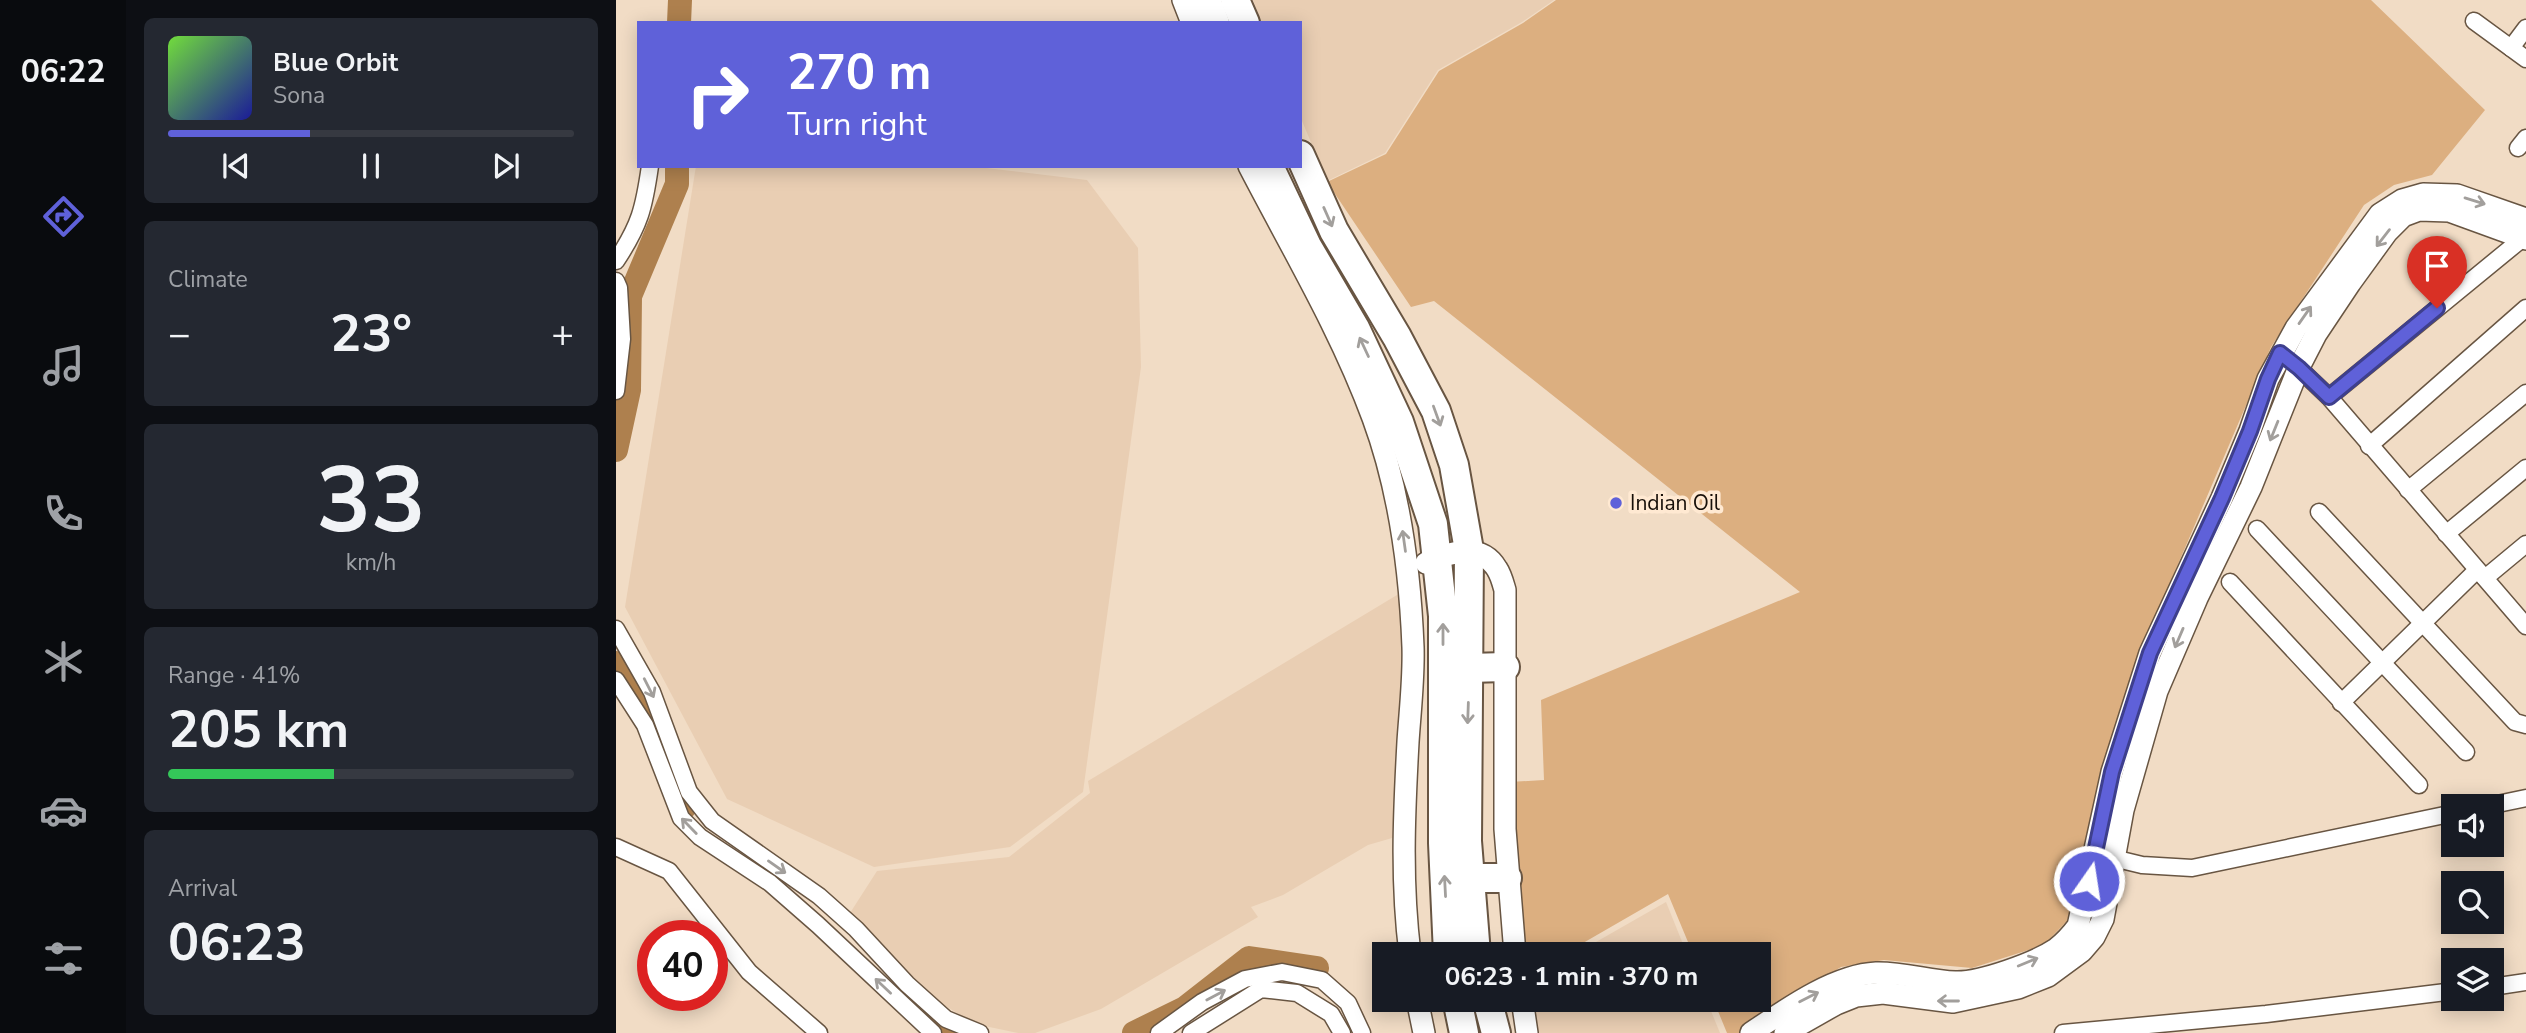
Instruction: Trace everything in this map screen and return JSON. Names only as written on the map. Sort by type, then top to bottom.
[{"type":"highway","points":[[1206,0],[1214,21]]},
{"type":"highway","points":[[1235,0],[1244,21]]},
{"type":"highway","points":[[1302,160],[1354,270],[1396,337],[1436,411],[1454,465],[1469,550],[1467,804],[1475,942]]},
{"type":"highway","points":[[1270,168],[1307,246],[1355,328],[1399,422],[1433,524],[1443,616],[1443,843],[1447,942]]},
{"type":"highway","points":[[1469,668],[1505,667]]},
{"type":"highway","points":[[1470,878],[1507,878]]},
{"type":"highway","points":[[1460,1012],[1464,1033]]},
{"type":"highway","points":[[1490,1012],[1496,1033]]},
{"type":"street","points":[[1183,0],[1191,21]]},
{"type":"street","points":[[2474,21],[2526,59]]},
{"type":"street","points":[[2511,48],[2526,28]]},
{"type":"street","points":[[616,261],[634,234],[644,204],[650,168]]},
{"type":"street","points":[[1250,168],[1337,335],[1374,419],[1405,538],[1413,649],[1402,839],[1409,942]]},
{"type":"street","points":[[1752,1033],[1788,1008],[1845,980],[1875,973],[1958,983],[1988,976],[2054,950],[2078,926],[2112,772],[2150,653],[2222,498],[2280,353],[2358,240],[2380,214],[2402,200],[2423,194],[2457,195],[2525,232]]},
{"type":"street","points":[[1785,1033],[1836,1004],[1856,996],[1883,993],[1953,1002],[2018,988],[2048,976],[2082,951],[2094,937],[2103,919],[2123,810],[2157,691],[2197,598],[2251,487],[2299,368],[2316,334],[2387,232],[2403,216],[2418,210],[2449,211],[2525,232]]},
{"type":"street","points":[[2329,397],[2525,232]]},
{"type":"street","points":[[616,281],[619,288],[622,339],[616,391]]},
{"type":"street","points":[[2369,446],[2526,308]]},
{"type":"street","points":[[2280,353],[2329,397],[2525,624]]},
{"type":"street","points":[[2408,490],[2526,393]]},
{"type":"street","points":[[2446,534],[2526,468]]},
{"type":"street","points":[[2319,512],[2515,722],[2526,725]]},
{"type":"street","points":[[2257,529],[2466,752]]},
{"type":"street","points":[[2341,703],[2423,623],[2481,574],[2526,544]]},
{"type":"street","points":[[1408,572],[1438,557],[1469,550],[1488,558],[1497,569],[1505,590],[1505,829],[1514,942]]},
{"type":"street","points":[[2230,582],[2419,785]]},
{"type":"street","points":[[616,629],[652,691],[690,792],[712,821],[819,896],[946,1019],[980,1033]]},
{"type":"street","points":[[616,680],[645,725],[681,818],[700,837],[780,892],[933,1033]]},
{"type":"street","points":[[2504,803],[2526,798]]},
{"type":"street","points":[[2113,858],[2142,865],[2192,868],[2441,816]]},
{"type":"street","points":[[616,847],[669,871],[749,972],[819,1033]]},
{"type":"street","points":[[1159,1033],[1202,1002],[1245,979],[1282,972],[1322,980],[1348,1003],[1362,1033]]},
{"type":"street","points":[[2504,985],[2526,982]]},
{"type":"street","points":[[1191,1033],[1261,989],[1297,993],[1331,1014],[1342,1033]]},
{"type":"street","points":[[2063,1033],[2266,1014],[2441,993]]},
{"type":"street","points":[[1420,1012],[1424,1033]]},
{"type":"street","points":[[1524,1012],[1527,1033]]},
{"type":"shaded area","points":[[1253,0],[1554,0],[1522,22],[1438,70],[1385,153],[1327,181],[1302,121],[1302,21],[1261,21]]},
{"type":"shaded area","points":[[1556,0],[2371,0],[2485,110],[2432,175],[2394,185],[2364,205],[2271,347],[2140,653],[2067,921],[2044,945],[1972,968],[1884,960],[1841,967],[1739,1033],[1727,1033],[1718,1012],[1771,1012],[1771,942],[1688,942],[1668,894],[1585,942],[1525,942],[1509,782],[1544,780],[1541,700],[1800,592],[1434,301],[1411,307],[1327,182],[1386,154],[1439,71],[1523,23]]},
{"type":"shaded area","points":[[696,168],[986,168],[1087,180],[1138,248],[1141,367],[1083,792],[1010,847],[874,867],[727,799],[625,607]]},
{"type":"shaded area","points":[[1402,592],[1408,647],[1399,836],[1368,845],[1283,895],[1251,907],[1258,917],[1101,1009],[1035,1033],[1018,1033],[975,1024],[934,999],[850,913],[877,871],[1009,857],[1090,793],[1088,781]]},
{"type":"shaded area","points":[[1666,902],[1682,942],[1596,942]]},
{"type":"shaded area","points":[[1529,1012],[1711,1012],[1720,1033],[1531,1033]]},
{"type":"waterway","points":[[679,21],[680,0]]},
{"type":"waterway","points":[[616,450],[629,390],[630,296],[677,184],[677,168]]},
{"type":"waterway","points":[[616,663],[654,720],[684,808]]},
{"type":"waterway","points":[[1134,1033],[1185,1008],[1249,958],[1317,968]]},
{"type":"waterway","points":[[928,1022],[952,1033]]},
{"type":"place","name":"Indian Oil","points":[[1616,503]]},
{"type":"route","points":[[2089,881],[2112,772],[2150,653],[2222,498],[2280,353],[2329,397],[2437,308]]}]
